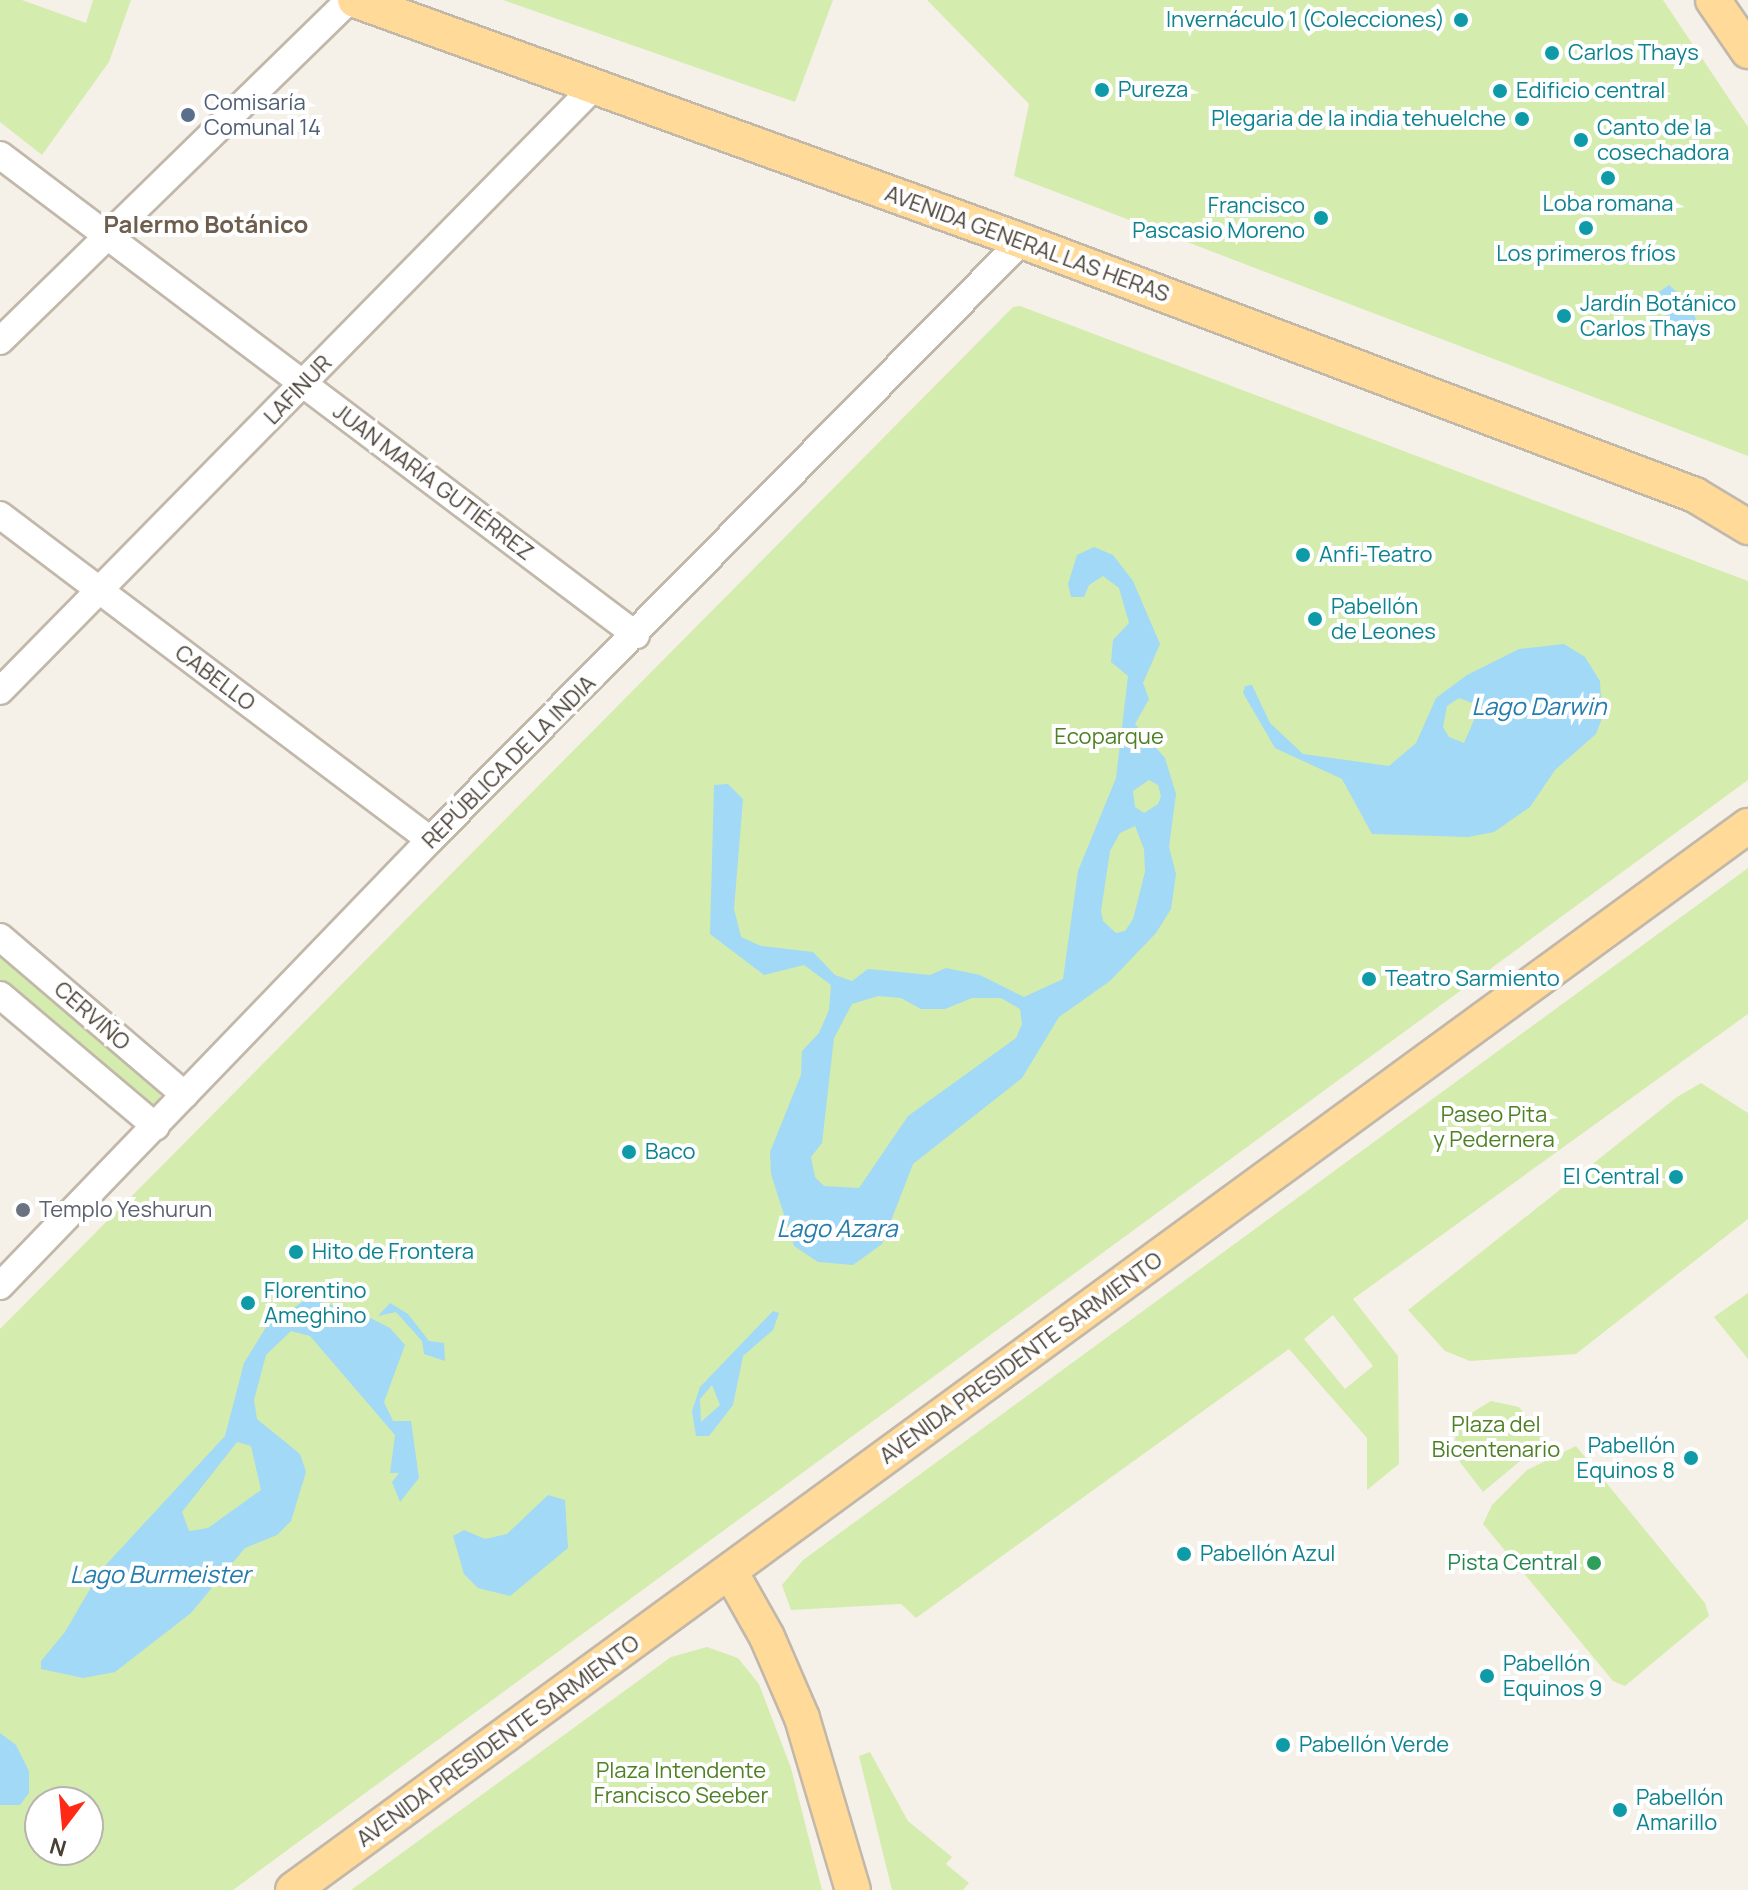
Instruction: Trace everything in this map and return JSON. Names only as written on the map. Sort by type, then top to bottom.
[{"type":"main road","name":"AVENIDA GENERAL LAS HERAS","points":[[355,0],[1022,241],[1695,495],[1748,527]]},
{"type":"main road","points":[[1713,0],[1748,51]]},
{"type":"main road","name":"AVENIDA GENERAL LAS HERAS","points":[[1695,495],[1748,501]]},
{"type":"main road","name":"AVENIDA PRESIDENTE SARMIENTO","points":[[293,1890],[731,1573],[1748,826]]},
{"type":"main road","points":[[731,1573],[767,1637],[802,1718],[853,1890]]},
{"type":"street","points":[[0,341],[103,236],[349,0]]},
{"type":"street","name":"LAFINUR","points":[[0,691],[594,87]]},
{"type":"street","name":"JUAN MARÍA GUTIÉRREZ","points":[[0,155],[103,236],[636,635]]},
{"type":"street","name":"REPÚBLICA DE LA INDIA","points":[[0,1286],[430,840],[636,635],[1022,241]]},
{"type":"street","name":"CABELLO","points":[[0,515],[430,840]]},
{"type":"street","name":"CERVIÑO","points":[[0,937],[185,1095]]},
{"type":"street","name":"CERVIÑO","points":[[0,995],[156,1127]]},
{"type":"street","points":[[104,1084],[120,1079],[132,1050]]},
{"type":"green space","points":[[0,0],[22,0],[86,23],[93,0],[131,0],[109,62],[42,155],[0,122]]},
{"type":"green space","points":[[503,0],[833,0],[795,102]]},
{"type":"green space","name":"Jardín Botánico Carlos Thays","points":[[927,0],[1663,0],[1748,127],[1748,456],[1014,176],[1029,104]]},
{"type":"green space","name":"Ecoparque","points":[[1020,306],[1748,581],[1748,780],[233,1890],[0,1890],[0,1329],[1013,307]]},
{"type":"green space","name":"Paseo Pita y Pedernera","points":[[1748,868],[1748,1014],[1353,1299],[1398,1356],[1399,1464],[1367,1490],[1367,1438],[1289,1349],[916,1618],[901,1604],[791,1610],[782,1585],[803,1560]],"holes":[[[1333,1315],[1373,1366],[1345,1389],[1304,1339]]]},
{"type":"green space","points":[[0,950],[163,1087],[159,1101],[148,1109],[0,984]]},
{"type":"green space","points":[[1701,1083],[1748,1113],[1748,1219],[1576,1354],[1470,1361],[1445,1351],[1408,1310],[1677,1097]]},
{"type":"green space","points":[[1748,1293],[1748,1359],[1714,1317]]},
{"type":"green space","name":"Plaza del Bicentenario","points":[[1491,1401],[1519,1407],[1545,1440],[1483,1492],[1456,1457],[1455,1439],[1460,1420]]},
{"type":"green space","name":"Pista Central","points":[[1576,1446],[1705,1603],[1709,1616],[1625,1686],[1613,1681],[1483,1524],[1492,1505],[1527,1470]]},
{"type":"green space","name":"Plaza Intendente Francisco Seeber","points":[[707,1647],[738,1658],[759,1684],[791,1768],[822,1890],[351,1890],[671,1657]]},
{"type":"green space","points":[[870,1752],[908,1821],[952,1857],[946,1864],[969,1883],[963,1890],[892,1890],[859,1756]]},
{"type":"water","points":[[1669,285],[1690,304],[1696,320],[1692,330],[1678,329],[1663,312],[1659,292]]},
{"type":"water","name":"Lago Azara","points":[[1094,547],[1113,555],[1133,581],[1160,644],[1143,683],[1149,699],[1135,724],[1165,758],[1176,794],[1169,847],[1176,874],[1171,909],[1156,933],[1110,981],[1059,1017],[1022,1078],[913,1164],[882,1244],[853,1265],[818,1262],[794,1246],[771,1174],[770,1152],[801,1075],[802,1051],[819,1033],[829,1010],[831,985],[804,965],[764,975],[710,934],[714,785],[728,784],[743,799],[734,909],[741,937],[761,946],[813,952],[835,975],[852,981],[868,969],[930,975],[946,968],[980,975],[1024,997],[1063,979],[1078,871],[1116,778],[1128,676],[1111,662],[1113,640],[1129,623],[1119,588],[1103,576],[1089,585],[1084,597],[1071,597],[1068,584],[1077,555]],"holes":[[[1149,780],[1158,785],[1161,796],[1158,804],[1144,813],[1135,807],[1133,791]],[[1135,826],[1144,849],[1145,872],[1133,919],[1125,931],[1116,933],[1103,921],[1101,911],[1110,851],[1120,833]],[[878,996],[901,998],[921,1009],[945,1009],[972,998],[1001,998],[1020,1009],[1022,1024],[1016,1038],[908,1116],[859,1188],[824,1186],[815,1177],[811,1157],[822,1143],[834,1038],[852,1004]]]},
{"type":"water","name":"Lago Darwin","points":[[1564,644],[1585,657],[1600,681],[1602,718],[1596,734],[1555,770],[1530,807],[1494,832],[1468,837],[1372,834],[1342,779],[1275,748],[1243,693],[1245,686],[1252,685],[1270,723],[1303,754],[1389,766],[1416,743],[1436,698],[1467,675],[1519,649]],"holes":[[[1459,698],[1480,706],[1464,743],[1449,737],[1443,727],[1447,706]]]},
{"type":"water","name":"Lago Burmeister","points":[[307,1299],[357,1311],[390,1328],[405,1345],[384,1402],[393,1421],[411,1421],[419,1478],[400,1502],[392,1482],[399,1473],[390,1473],[395,1435],[310,1336],[291,1331],[266,1355],[254,1400],[257,1419],[300,1454],[306,1472],[291,1521],[277,1535],[245,1548],[191,1613],[115,1672],[83,1678],[41,1669],[41,1661],[65,1632],[101,1570],[225,1436],[244,1363],[268,1324]],"holes":[[[237,1442],[251,1446],[261,1490],[208,1528],[189,1531],[182,1512]]]},
{"type":"water","points":[[390,1303],[408,1314],[429,1341],[444,1343],[445,1361],[424,1354],[422,1341],[396,1312],[378,1316]]},
{"type":"water","points":[[773,1311],[779,1313],[773,1330],[743,1356],[733,1405],[709,1436],[696,1436],[692,1411],[700,1387]],"holes":[[[712,1385],[720,1405],[701,1422],[700,1399]]]},
{"type":"water","points":[[548,1495],[565,1500],[568,1548],[510,1596],[478,1588],[464,1574],[453,1536],[464,1530],[485,1539],[507,1534]]},
{"type":"water","points":[[0,1733],[16,1745],[29,1771],[29,1786],[24,1786],[24,1800],[20,1805],[0,1805]]},
{"type":"place","name":"Invernáculo 1 (Colecciones)","points":[[1461,20]]},
{"type":"place","name":"Carlos Thays","points":[[1552,53]]},
{"type":"place","name":"Pureza","points":[[1102,90]]},
{"type":"place","name":"Edificio central","points":[[1500,91]]},
{"type":"place","name":"Comisaría Comunal 14","points":[[188,115]]},
{"type":"place","name":"Plegaria de la india tehuelche","points":[[1522,119]]},
{"type":"place","name":"Canto de la cosechadora","points":[[1581,140]]},
{"type":"place","name":"Loba romana","points":[[1608,178]]},
{"type":"place","name":"Francisco Pascasio Moreno","points":[[1321,218]]},
{"type":"place","name":"Los primeros fríos","points":[[1586,228]]},
{"type":"place","name":"Jardín Botánico Carlos Thays","points":[[1564,316]]},
{"type":"place","name":"Anfi-Teatro","points":[[1303,555]]},
{"type":"place","name":"Pabellón de Leones","points":[[1315,619]]},
{"type":"place","name":"Teatro Sarmiento","points":[[1369,979]]},
{"type":"place","name":"Baco","points":[[629,1152]]},
{"type":"place","name":"El Central","points":[[1676,1177]]},
{"type":"place","name":"Templo Yeshurun","points":[[23,1210]]},
{"type":"place","name":"Hito de Frontera","points":[[296,1252]]},
{"type":"place","name":"Florentino Ameghino","points":[[248,1303]]},
{"type":"place","name":"Pabellón Equinos 8","points":[[1691,1458]]},
{"type":"place","name":"Pabellón Azul","points":[[1184,1554]]},
{"type":"place","name":"Pista Central","points":[[1594,1563]]},
{"type":"place","name":"Pabellón Equinos 9","points":[[1487,1676]]},
{"type":"place","name":"Pabellón Verde","points":[[1283,1745]]},
{"type":"place","name":"Pabellón Amarillo","points":[[1620,1810]]},
{"type":"district","name":"Palermo Botánico","points":[[206,224]]}]
